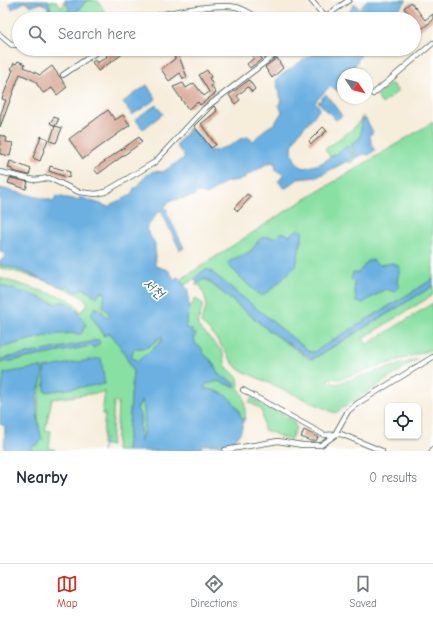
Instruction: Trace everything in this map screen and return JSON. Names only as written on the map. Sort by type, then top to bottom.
[{"type":"street","points":[[311,0],[320,12]]},
{"type":"street","points":[[332,12],[349,0]]},
{"type":"street","points":[[173,12],[202,8],[235,7],[246,12]]},
{"type":"street","points":[[0,35],[12,45]]},
{"type":"street","points":[[421,53],[433,43]]},
{"type":"street","points":[[64,75],[91,56]]},
{"type":"street","points":[[0,172],[34,180],[49,178],[79,192],[96,194],[105,192],[155,162],[204,109],[273,56]]},
{"type":"street","points":[[373,94],[418,56]]},
{"type":"street","points":[[334,436],[348,411],[358,403],[433,357]]},
{"type":"street","points":[[243,390],[324,435],[334,436]]},
{"type":"street","points":[[225,450],[278,441],[313,446],[321,444],[334,436],[341,434],[382,451]]},
{"type":"green space","points":[[87,0],[98,1],[104,10],[104,12],[81,12],[79,10]]},
{"type":"green space","points":[[48,1],[56,1],[62,8],[65,2],[71,12],[46,12],[48,8],[50,10]]},
{"type":"green space","points":[[390,84],[392,84],[398,91],[382,104],[377,96]]},
{"type":"green space","points":[[363,116],[366,119],[362,120],[360,138],[351,144],[358,157],[350,163],[347,161],[355,156],[348,146],[330,157],[325,149],[354,128]]},
{"type":"green space","points":[[433,122],[433,279],[314,352],[310,352],[208,269],[185,285],[180,280],[289,209]],"holes":[[[294,232],[303,239],[299,249],[296,266],[262,296],[227,264],[233,259],[248,253],[266,236],[275,238],[280,233],[285,233],[289,236]],[[393,263],[400,267],[397,282],[399,288],[387,289],[362,303],[354,283],[356,276],[360,272],[374,266]]]},
{"type":"green space","points":[[0,265],[19,269],[48,282],[0,268]]},
{"type":"green space","points":[[0,278],[68,299],[75,304],[81,312],[88,303],[73,292],[56,285],[66,285],[78,290],[83,288],[91,294],[105,292],[104,299],[110,315],[107,317],[99,308],[92,317],[104,336],[110,333],[122,349],[133,371],[127,451],[116,451],[118,402],[114,402],[111,446],[102,444],[105,414],[102,414],[105,392],[52,399],[45,430],[51,431],[49,448],[55,449],[55,451],[31,451],[31,447],[42,439],[38,416],[42,377],[0,406],[0,363],[91,346],[94,348],[95,341],[93,340],[91,342],[0,359],[0,348],[50,335],[71,333],[81,334],[80,315],[77,310],[0,285]]},
{"type":"green space","points":[[205,279],[267,329],[309,359],[315,358],[433,286],[433,295],[363,338],[366,344],[368,344],[433,303],[433,349],[339,379],[328,378],[328,381],[336,384],[418,359],[335,413],[238,369],[213,334],[201,322],[206,307],[206,300],[200,285],[195,285]]},
{"type":"green space","points":[[195,298],[203,304],[198,326],[222,351],[226,366],[238,378],[238,388],[241,391],[244,402],[245,418],[242,419],[239,410],[211,389],[204,389],[205,384],[217,381],[235,387],[218,374],[211,360],[203,353],[201,347],[196,345],[192,333],[185,328],[189,306],[192,305]]},
{"type":"green space","points":[[162,336],[162,341],[138,362],[131,357],[133,349],[148,347]]},
{"type":"green space","points":[[251,398],[293,420],[296,428],[290,440],[264,430],[262,410],[249,402]]},
{"type":"green space","points":[[142,399],[144,421],[140,443],[140,415],[137,409]]},
{"type":"water","points":[[16,0],[48,0],[51,9],[42,3],[32,6],[25,2],[12,9],[9,4]]},
{"type":"water","points":[[64,0],[87,0],[77,12],[66,12],[70,9]]},
{"type":"water","points":[[367,0],[407,0],[396,12],[349,12],[355,3],[359,9]]},
{"type":"water","name":"서천","points":[[311,56],[360,56],[354,67],[337,68],[337,90],[330,86],[315,102],[320,108],[295,139],[292,152],[295,160],[304,168],[320,164],[348,146],[355,157],[317,177],[298,179],[286,188],[283,187],[278,181],[284,175],[276,170],[275,164],[272,162],[246,175],[244,179],[226,182],[207,195],[198,192],[194,196],[169,201],[164,208],[168,210],[166,211],[184,248],[180,250],[161,211],[157,213],[146,229],[155,244],[155,266],[168,270],[174,279],[178,277],[188,290],[189,311],[185,328],[192,329],[192,333],[196,334],[194,338],[196,345],[201,347],[203,353],[213,363],[218,374],[236,384],[235,387],[217,381],[205,385],[205,389],[224,394],[232,401],[242,419],[245,418],[241,431],[234,441],[220,445],[202,445],[201,451],[127,451],[133,371],[122,349],[110,333],[103,336],[103,332],[92,317],[92,311],[96,307],[107,317],[110,315],[103,307],[105,292],[102,291],[97,297],[83,288],[75,292],[67,287],[56,285],[7,266],[0,265],[0,262],[6,255],[0,251],[0,188],[54,201],[56,196],[78,200],[80,197],[109,207],[111,204],[132,195],[134,188],[138,187],[143,179],[149,174],[154,171],[163,172],[185,157],[176,145],[190,128],[199,136],[208,150],[212,151],[230,146],[240,139],[248,137],[253,141],[264,130],[275,123],[282,112],[279,105],[281,99],[276,81],[279,77],[304,59]],"holes":[[[162,336],[162,341],[138,361],[131,357],[134,349],[148,347]],[[142,399],[144,421],[143,433],[140,443],[140,415],[137,409]]]},
{"type":"water","points":[[147,85],[156,99],[132,115],[123,102]]},
{"type":"water","points":[[326,94],[342,116],[336,120],[318,102]]},
{"type":"water","points":[[156,105],[163,114],[143,129],[135,119]]},
{"type":"water","points":[[366,119],[373,132],[370,136],[375,150],[369,155],[364,154],[357,157],[351,144],[360,138],[362,120]]},
{"type":"water","points":[[298,229],[303,231],[296,266],[262,296],[227,264],[251,250],[263,237],[275,238],[280,233],[285,233],[289,236]]},
{"type":"water","points":[[373,260],[378,265],[393,263],[400,267],[397,282],[399,288],[395,292],[386,289],[362,303],[356,302],[354,283],[351,278],[353,273],[358,273],[368,261]]},
{"type":"water","points":[[208,269],[310,352],[314,352],[433,279],[433,286],[312,359],[267,329],[208,280],[205,279],[197,283],[194,279],[203,271]]},
{"type":"water","points":[[0,285],[21,292],[26,292],[56,304],[62,301],[76,310],[86,325],[81,334],[71,333],[50,335],[0,348]]},
{"type":"water","points":[[98,339],[100,343],[94,348],[91,346],[0,363],[0,359],[91,342]]},
{"type":"water","points":[[101,358],[105,384],[45,392],[44,368]]},
{"type":"water","points":[[41,367],[43,375],[38,394],[37,414],[42,439],[39,444],[31,447],[31,451],[4,451],[5,426],[0,424],[0,406],[4,373]]},
{"type":"building","points":[[411,2],[419,12],[408,12],[404,8]]},
{"type":"building","points":[[433,14],[433,20],[421,29],[421,15],[425,20]]},
{"type":"building","points":[[120,56],[98,71],[92,62],[95,60],[97,63],[107,57]]},
{"type":"building","points":[[174,56],[179,56],[187,77],[183,79],[180,73],[169,81],[161,69],[175,59]]},
{"type":"building","points":[[253,56],[260,56],[262,59],[250,68],[247,64],[254,58]]},
{"type":"building","points":[[277,58],[283,68],[272,78],[265,67]]},
{"type":"building","points":[[18,61],[25,64],[24,67],[40,75],[52,66],[67,87],[57,95],[52,88],[43,93],[35,81],[20,74],[0,127],[0,116],[6,100],[2,99],[13,70],[11,69],[14,63],[16,64]]},
{"type":"building","points":[[207,70],[213,85],[211,86],[216,93],[200,105],[198,102],[188,109],[173,87],[183,83],[186,88],[194,83],[204,96],[209,92],[199,75]]},
{"type":"building","points":[[249,80],[255,89],[252,92],[248,87],[237,96],[240,100],[235,104],[229,95]]},
{"type":"building","points":[[214,106],[217,111],[201,124],[216,145],[211,148],[194,126]]},
{"type":"building","points":[[108,110],[115,120],[123,115],[130,125],[83,159],[69,139]]},
{"type":"building","points":[[54,117],[59,119],[55,126],[50,123]]},
{"type":"building","points":[[55,126],[62,128],[56,143],[50,141]]},
{"type":"building","points":[[323,127],[327,131],[311,144],[309,141]]},
{"type":"building","points":[[0,135],[7,138],[6,142],[13,143],[10,156],[0,154]]},
{"type":"building","points":[[41,136],[48,139],[40,161],[33,158]]},
{"type":"building","points":[[139,137],[142,142],[98,174],[94,169]]},
{"type":"building","points":[[10,161],[31,169],[29,175],[12,171],[12,169],[8,168]]},
{"type":"building","points":[[50,166],[70,172],[69,178],[49,171]]},
{"type":"building","points":[[10,178],[28,182],[26,189],[8,183]]},
{"type":"building","points":[[247,194],[251,197],[238,211],[234,208]]},
{"type":"building","points":[[304,430],[318,437],[316,441],[311,441],[301,437]]},
{"type":"waterway","points":[[102,451],[106,438]]}]
